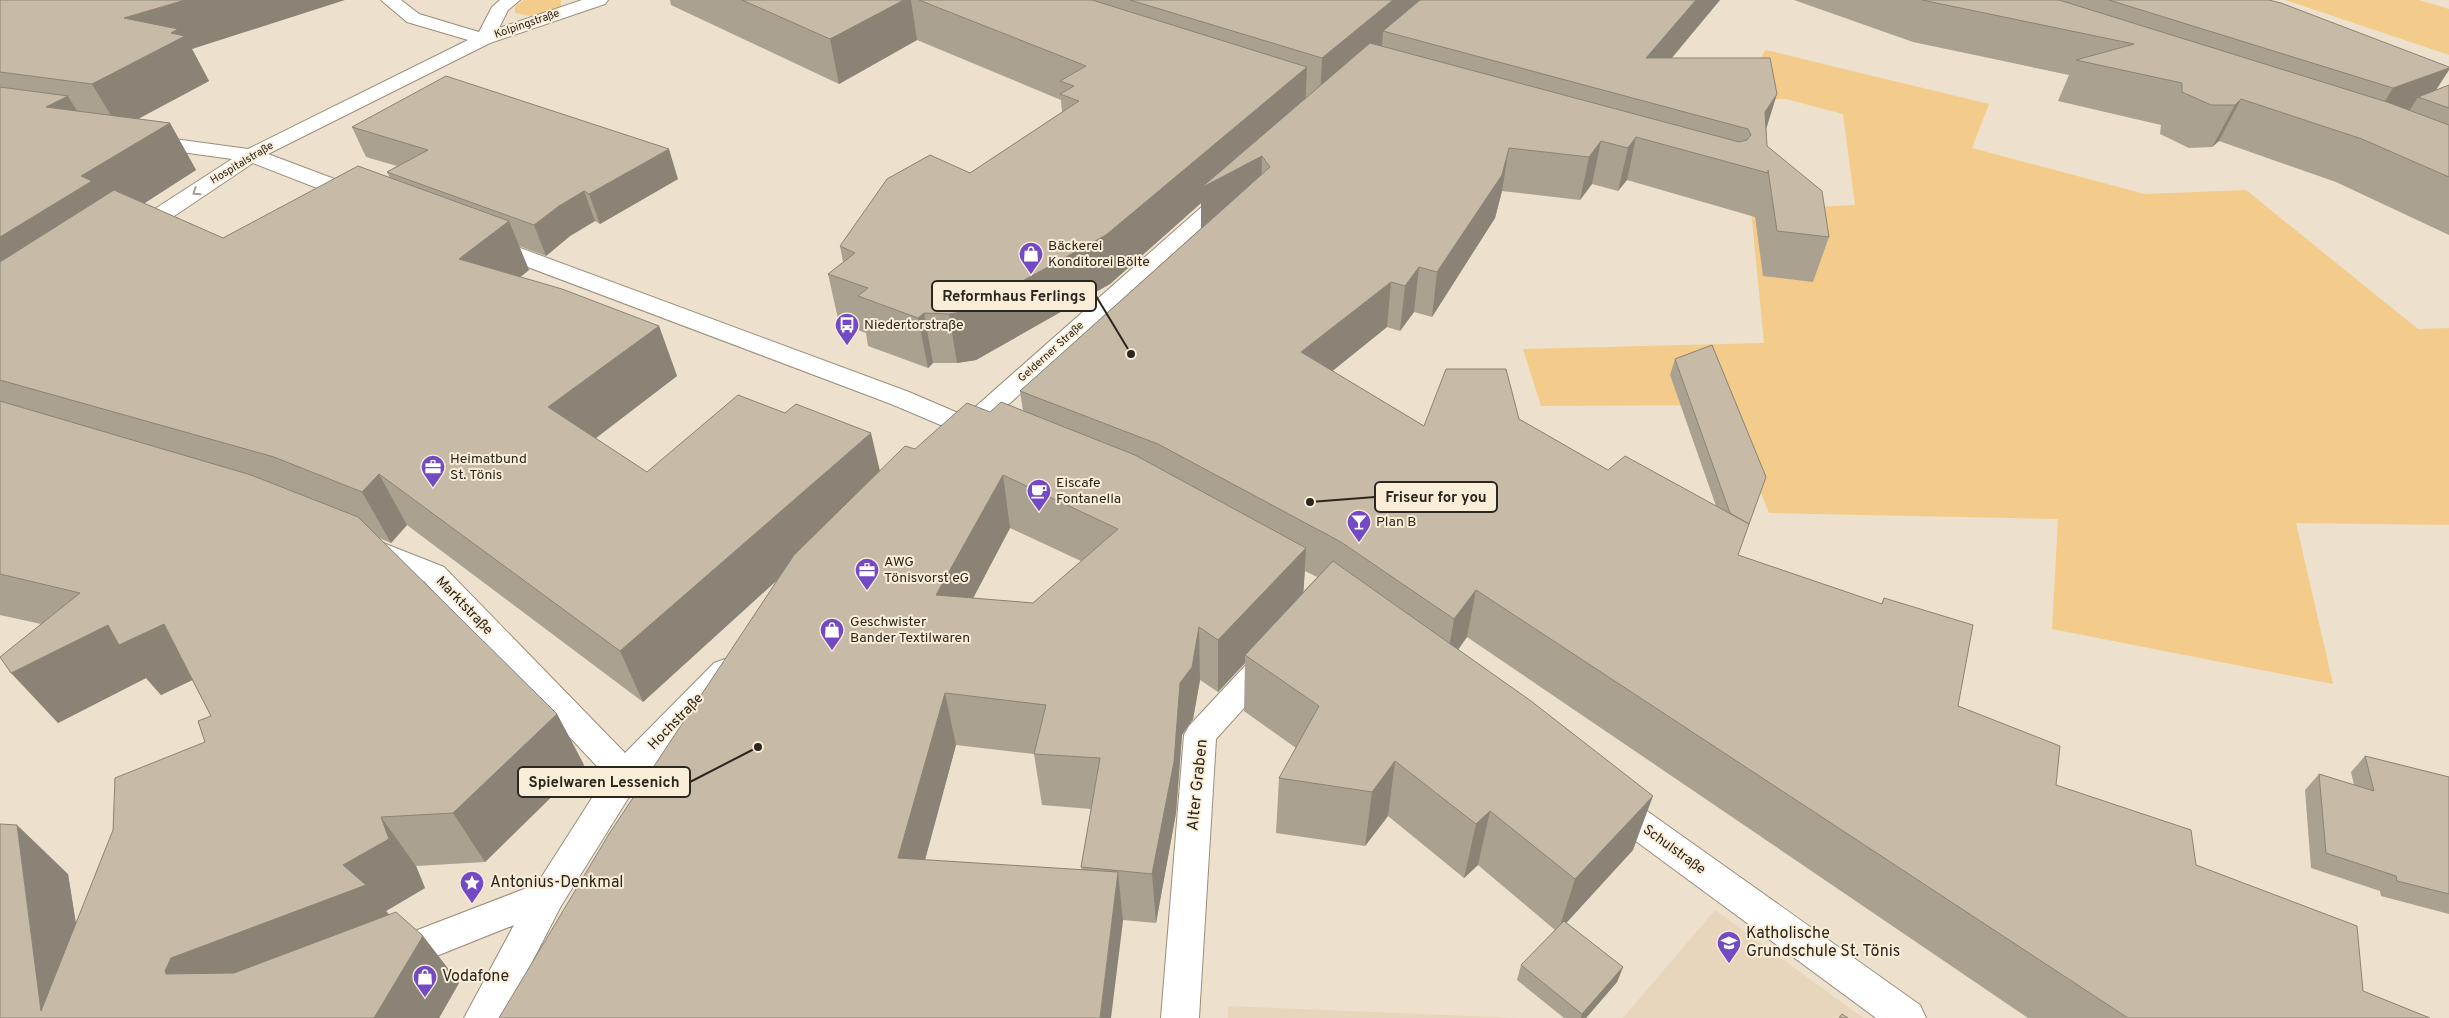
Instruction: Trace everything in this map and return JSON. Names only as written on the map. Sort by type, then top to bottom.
[{"type":"street","points":[[390,0],[413,18],[484,39],[500,7],[511,0]]},
{"type":"street","name":"Kolpingstraße","points":[[484,39],[599,0]]},
{"type":"street","name":"Hospitalstraße","points":[[122,241],[251,155],[484,39]]},
{"type":"street","points":[[126,138],[251,155],[381,204]]},
{"type":"street","name":"Gelderner Straße","points":[[967,426],[1242,181]]},
{"type":"street","points":[[464,235],[900,398],[1013,445]]},
{"type":"street","points":[[940,454],[967,426]]},
{"type":"street","name":"Marktstraße","points":[[347,539],[434,574],[625,774]]},
{"type":"street","name":"Alter Graben","points":[[1180,1018],[1200,735],[1286,641]]},
{"type":"street","name":"Hochstraße","points":[[483,1018],[548,895],[625,774],[747,649]]},
{"type":"street","name":"Schulstraße","points":[[1584,785],[1907,1018]]},
{"type":"street","points":[[362,969],[548,895]]},
{"type":"shaded area","points":[[524,0],[561,0],[561,9],[531,16],[515,13],[515,6]]},
{"type":"shaded area","points":[[2285,0],[2419,0],[2449,9],[2449,55]]},
{"type":"shaded area","points":[[1766,50],[1989,104],[1972,148],[2145,194],[2246,190],[2418,329],[2449,328],[2449,525],[2296,523],[2333,684],[2052,629],[2058,519],[1769,513],[1726,405],[1541,406],[1523,349],[1764,343],[1751,210],[1855,205],[1843,114],[1786,99],[1731,98]]},
{"type":"shaded area","name":"Katholische Grundschule St. Tönis","points":[[1715,910],[1863,1018],[1623,1018]]},
{"type":"shaded area","points":[[1228,1006],[1519,1018],[1228,1018]]},
{"type":"building","points":[[0,0],[185,0],[124,18],[178,29],[171,33],[185,36],[92,84],[0,72]]},
{"type":"building","points":[[742,0],[904,0],[830,39]]},
{"type":"building","points":[[919,0],[1092,0],[1307,67],[1106,235],[968,311],[949,314],[924,313],[918,318],[858,296],[868,288],[828,274],[855,253],[840,246],[887,179],[930,155],[970,173],[1079,101],[1060,94],[1074,86],[1060,81],[1086,66]]},
{"type":"building","points":[[1130,0],[1393,0],[1322,58]]},
{"type":"building","points":[[1420,0],[1696,0],[1646,58],[1770,58],[1777,94],[1765,112],[1767,146],[1822,191],[1829,237],[1777,231],[1768,170],[1768,173],[1636,137],[1628,148],[1601,141],[1589,157],[1509,148],[1502,175],[1437,272],[1419,267],[1405,286],[1391,282],[1301,352],[1424,426],[1446,369],[1506,369],[1519,419],[1608,470],[1625,456],[1749,524],[1738,555],[1882,604],[1884,598],[1973,625],[1958,706],[2060,746],[2056,785],[2191,830],[2196,865],[2357,926],[2363,991],[2430,1018],[2128,1018],[1476,590],[1454,619],[1341,542],[1158,444],[1020,391],[1270,167],[1262,156],[1201,188],[1370,43],[1739,142],[1747,140],[1751,135],[1748,129],[1383,31]]},
{"type":"building","points":[[1922,0],[2059,0],[2387,102],[2449,125],[2449,177],[2362,139],[2241,99],[2235,105],[2211,105],[2182,92],[2182,83],[2076,60],[2134,44]]},
{"type":"building","points":[[2109,0],[2269,0],[2449,68],[2393,88]]},
{"type":"building","points":[[446,76],[669,149],[589,194],[584,191],[559,206],[534,225],[387,172],[428,150],[352,127]]},
{"type":"building","points":[[2449,85],[2449,108],[2418,97]]},
{"type":"building","points":[[0,87],[68,96],[46,107],[170,123],[81,176],[92,181],[0,237]]},
{"type":"building","points":[[358,166],[509,221],[459,259],[562,289],[659,326],[548,407],[647,472],[738,395],[785,413],[796,404],[871,433],[620,651],[379,474],[362,492],[274,457],[0,380],[0,262],[114,190],[223,238]]},
{"type":"building","points":[[1712,345],[1766,477],[1749,524],[1730,513],[1675,359]]},
{"type":"building","points":[[0,401],[251,475],[358,517],[557,714],[453,813],[381,817],[389,839],[343,865],[366,885],[171,958],[165,971],[166,974],[234,973],[396,912],[423,936],[374,1018],[0,1018],[0,824],[17,825],[41,1011],[113,830],[115,778],[205,742],[198,721],[211,716],[164,624],[119,645],[108,625],[11,673],[0,657],[80,593],[0,574]]},
{"type":"building","points":[[1001,402],[1135,455],[1306,548],[1218,640],[1199,627],[1192,667],[1180,683],[1174,762],[1152,874],[1081,867],[1100,758],[1034,754],[1046,705],[945,693],[898,858],[1118,872],[1100,1018],[499,1018],[609,834],[794,555],[905,446],[915,449],[967,403],[990,412]],"holes":[[[1003,475],[1118,529],[1033,603],[936,595]]]},
{"type":"building","points":[[1333,561],[1531,701],[1653,796],[1575,879],[1490,811],[1476,824],[1395,761],[1372,792],[1279,778],[1319,706],[1245,655]]},
{"type":"building","points":[[2365,756],[2449,777],[2449,894],[2397,881],[2396,876],[2326,853],[2319,774],[2374,791]]},
{"type":"building","points":[[1564,921],[1623,967],[1582,1014],[1521,965]]},
{"type":"building","points":[[1842,1014],[1848,1018],[1839,1018]]},
{"type":"place","name":"Bäckerei Konditorei Bölte","points":[[1031,275]]},
{"type":"place","name":"Niedertorstraße","points":[[847,346]]},
{"type":"place","name":"Reformhaus Ferlings","points":[[1131,354]]},
{"type":"place","name":"Heimatbund St. Tönis","points":[[433,488]]},
{"type":"place","name":"Friseur for you","points":[[1310,502]]},
{"type":"place","name":"Eiscafe Fontanella","points":[[1039,512]]},
{"type":"place","name":"Plan B","points":[[1359,543]]},
{"type":"place","name":"AWG Tönisvorst eG","points":[[867,591]]},
{"type":"place","name":"Geschwister Bander Textilwaren","points":[[832,651]]},
{"type":"place","name":"Spielwaren Lessenich","points":[[758,747]]},
{"type":"place","name":"Antonius-Denkmal","points":[[472,904]]},
{"type":"place","name":"Katholische Grundschule St. Tönis","points":[[1729,964]]},
{"type":"place","name":"Vodafone","points":[[425,998]]}]
